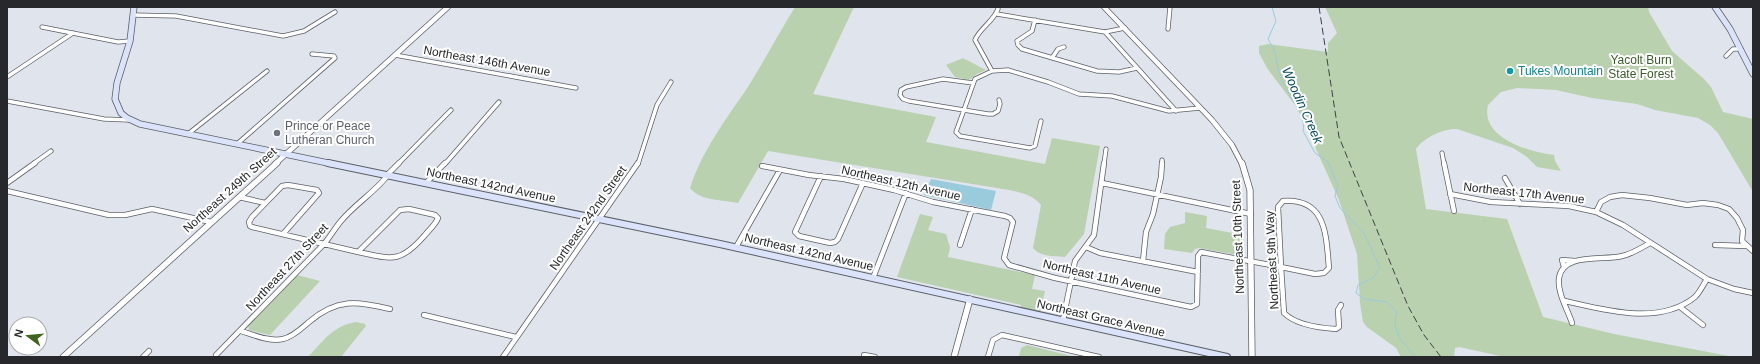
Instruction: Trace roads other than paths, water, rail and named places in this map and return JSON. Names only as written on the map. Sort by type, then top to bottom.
[{"type":"main road","points":[[129,120],[119,111],[116,105],[115,93],[130,41],[134,7]]},
{"type":"main road","points":[[1715,7],[1741,49],[1753,74]]},
{"type":"main road","name":"Northeast 142nd Avenue","points":[[129,120],[148,126],[736,247],[970,300]]},
{"type":"main road","name":"Northeast Grace Avenue","points":[[970,300],[1227,357]]},
{"type":"street","name":"Northeast 249th Street","points":[[62,357],[448,7]]},
{"type":"street","name":"Northeast 10th Street","points":[[1104,7],[1224,133],[1245,168],[1249,184],[1251,214],[1252,357]]},
{"type":"street","points":[[1168,28],[1170,7]]},
{"type":"street","points":[[992,71],[974,40],[994,20],[998,8]]},
{"type":"street","points":[[133,15],[176,16],[283,36],[294,35],[335,12]]},
{"type":"street","points":[[997,14],[1105,32],[1125,28]]},
{"type":"street","points":[[1035,20],[1032,31],[1020,37],[1017,42],[1021,48],[1097,71],[1119,72],[1138,68]]},
{"type":"street","points":[[42,27],[118,42],[130,41]]},
{"type":"street","points":[[1105,32],[1176,111]]},
{"type":"street","points":[[7,77],[74,33]]},
{"type":"street","points":[[1052,58],[1058,49],[1064,47]]},
{"type":"street","points":[[1726,56],[1734,48],[1741,49]]},
{"type":"street","points":[[237,144],[335,58],[330,55],[312,54]]},
{"type":"street","name":"Northeast 146th Avenue","points":[[395,55],[576,88]]},
{"type":"street","points":[[188,134],[267,71]]},
{"type":"street","points":[[1041,121],[1035,146],[1028,148],[957,135],[956,131],[973,83],[978,76],[992,71],[1013,71],[1048,82],[1076,94],[1112,96],[1165,111],[1200,108]]},
{"type":"street","points":[[973,83],[943,79],[906,87],[900,91],[901,97],[908,101],[993,114],[999,110],[999,100]]},
{"type":"street","name":"Northeast 242nd Street","points":[[503,357],[638,164],[657,105],[671,82]]},
{"type":"street","name":"Northeast 142nd Avenue","points":[[7,101],[104,119],[129,120]]},
{"type":"street","points":[[426,183],[456,152],[499,102]]},
{"type":"street","name":"Northeast 27th Street","points":[[216,355],[324,244],[333,234],[340,222],[378,188],[388,175],[451,110]]},
{"type":"street","points":[[1063,320],[1075,261],[1094,235],[1106,149]]},
{"type":"street","points":[[7,183],[51,151]]},
{"type":"street","points":[[1442,152],[1454,211]]},
{"type":"street","points":[[1143,261],[1146,232],[1153,216],[1161,177],[1162,160]]},
{"type":"street","name":"Northeast 12th Avenue","points":[[762,166],[863,183],[906,193],[933,202],[1005,216],[1012,219],[1004,258],[1006,262]]},
{"type":"street","points":[[736,247],[780,170]]},
{"type":"street","points":[[821,176],[795,230],[796,234],[830,243],[835,242],[838,239],[863,183]]},
{"type":"street","points":[[1505,178],[1520,204]]},
{"type":"street","points":[[1102,183],[1251,214]]},
{"type":"street","points":[[283,234],[319,192],[288,185],[282,186],[250,220],[249,224],[252,227],[358,252],[390,259],[400,258],[408,252],[438,221],[438,218],[435,215],[416,210],[403,209],[396,213],[358,252]]},
{"type":"street","points":[[7,191],[109,215],[125,214],[152,209],[211,222]]},
{"type":"street","points":[[873,278],[906,193]]},
{"type":"street","name":"Northeast 17th Avenue","points":[[1450,194],[1491,202],[1569,206],[1596,212],[1623,225],[1708,280],[1734,289],[1753,293]]},
{"type":"street","points":[[1596,212],[1599,204],[1603,200],[1612,196],[1622,195],[1687,205],[1704,204],[1728,209],[1734,213],[1742,229],[1741,239],[1746,246],[1753,251]]},
{"type":"street","points":[[238,197],[265,203]]},
{"type":"street","name":"Northeast 9th Way","points":[[1281,267],[1315,274],[1324,273],[1328,268],[1324,223],[1321,216],[1314,209],[1304,204],[1290,201],[1280,202],[1278,207],[1281,267],[1285,316],[1292,320],[1336,329],[1339,327],[1338,310],[1341,305]]},
{"type":"street","points":[[960,245],[972,210]]},
{"type":"street","points":[[1572,323],[1559,280],[1560,273],[1564,267],[1576,261],[1621,256],[1650,243]]},
{"type":"street","points":[[1715,244],[1746,246]]},
{"type":"street","points":[[1086,247],[1100,253],[1198,272],[1198,256],[1202,252],[1251,260],[1281,267]]},
{"type":"street","name":"Northeast 11th Avenue","points":[[1006,262],[1009,265],[1044,276],[1188,307],[1195,306],[1197,302],[1198,272]]},
{"type":"street","points":[[1565,301],[1631,313],[1655,313],[1680,307],[1696,298],[1703,290],[1708,280]]},
{"type":"street","points":[[954,357],[970,300]]},
{"type":"street","points":[[241,331],[270,338],[282,339],[296,334],[322,312],[347,302],[359,302],[390,309]]},
{"type":"street","points":[[1680,307],[1703,325]]},
{"type":"street","points":[[424,315],[516,338]]},
{"type":"street","points":[[988,357],[992,342],[997,336],[1008,336],[1099,357]]},
{"type":"street","points":[[143,357],[149,351]]},
{"type":"street","points":[[864,354],[875,357]]},
{"type":"water","points":[[931,179],[996,191],[991,210],[924,195]]},
{"type":"waterway","name":"Woodin Creek","points":[[1272,7],[1276,21],[1268,39],[1273,47],[1282,80],[1302,119],[1303,131],[1315,153],[1328,162],[1338,185],[1335,196],[1340,208],[1364,233],[1380,268],[1373,278],[1358,285],[1356,293],[1364,299],[1387,302],[1397,312],[1395,325],[1399,337],[1416,357]]},
{"type":"railway","points":[[1319,7],[1339,137],[1408,306],[1424,335],[1441,357]]},
{"type":"place","name":"Tukes Mountain","points":[[1510,71]]},
{"type":"place","name":"Prince or Peace Lutheran Church","points":[[277,133]]},
{"type":"park label","name":"Yacolt Burn State Forest","points":[[1641,67]]}]
